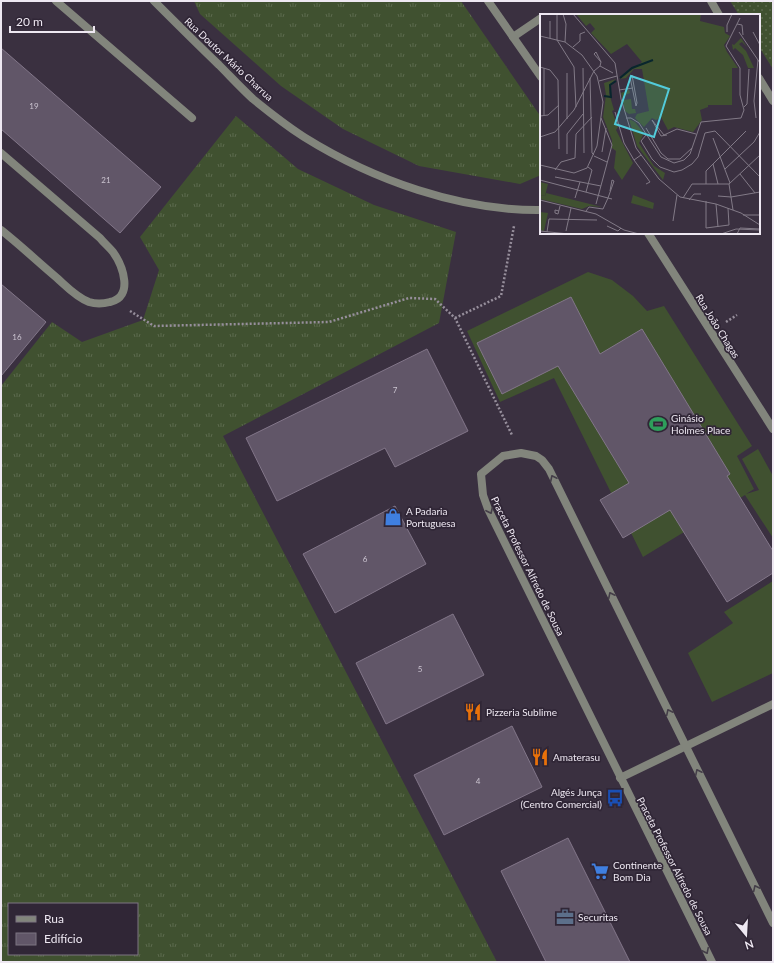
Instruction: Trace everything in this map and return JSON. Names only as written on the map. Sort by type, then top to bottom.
[{"type":"street","points":[[56,1],[192,118]]},
{"type":"street","name":"Rua Doutor Mário Charrua","points":[[154,1],[253,98],[303,136],[349,163],[404,185],[443,198],[495,208],[540,210]]},
{"type":"street","points":[[488,1],[540,77]]},
{"type":"street","points":[[711,1],[718,14]]},
{"type":"street","points":[[513,37],[540,18]]},
{"type":"street","points":[[760,80],[773,100]]},
{"type":"street","points":[[1,153],[100,238],[112,251],[120,264],[125,288],[122,294],[114,301],[102,304],[89,302],[73,292],[1,230]]},
{"type":"street","name":"Rua João Chagas","points":[[649,234],[773,429]]},
{"type":"street","points":[[521,453],[536,456],[549,469],[773,923]]},
{"type":"street","name":"Praceta Professor Alfredo de Sousa","points":[[521,453],[503,456],[481,474],[483,496],[620,778],[712,962]]},
{"type":"street","points":[[620,778],[773,704]]},
{"type":"path","points":[[455,318],[501,296],[517,210]]},
{"type":"path","points":[[114,301],[154,326],[329,322],[409,298],[435,299],[455,318],[521,453]]},
{"type":"green space","points":[[194,1],[461,1],[540,116],[540,175],[520,184],[419,166],[343,129],[281,86],[200,14]]},
{"type":"green space","points":[[730,1],[773,1],[773,69],[760,49],[760,14],[738,14]]},
{"type":"green space","points":[[236,116],[298,169],[374,205],[456,232],[439,323],[223,436],[497,962],[1,962],[1,386],[52,322],[82,342],[143,320],[159,270],[140,237]]},
{"type":"green space","name":"Ginásio Holmes Place","points":[[588,272],[612,280],[633,296],[647,311],[664,306],[752,446],[737,456],[754,489],[746,494],[759,490],[742,459],[758,449],[773,476],[773,538],[745,495],[643,557],[554,378],[500,402],[467,331]]},
{"type":"green space","points":[[773,581],[773,673],[712,702],[688,653],[733,623],[724,612]]},
{"type":"building","points":[[1,48],[161,187],[120,233],[1,129]]},
{"type":"building","points":[[1,284],[46,322],[1,376]]},
{"type":"building","name":"Ginásio Holmes Place","points":[[571,297],[600,354],[642,329],[730,474],[727,476],[773,551],[773,573],[727,602],[670,510],[623,538],[600,500],[629,483],[558,366],[502,394],[477,343]]},
{"type":"building","points":[[427,349],[468,431],[395,467],[385,448],[277,501],[246,438]]},
{"type":"building","points":[[395,506],[426,564],[335,613],[303,554]]},
{"type":"building","points":[[453,614],[484,675],[386,724],[356,663]]},
{"type":"building","points":[[512,726],[542,787],[444,835],[414,775]]},
{"type":"building","name":"Securitas","points":[[568,838],[630,962],[546,962],[501,871]]},
{"type":"place","name":"Ginásio Holmes Place","points":[[658,424]]},
{"type":"place","name":"A Padaria Portuguesa","points":[[393,517]]},
{"type":"place","name":"Pizzeria Sublime","points":[[473,712]]},
{"type":"place","name":"Amaterasu","points":[[540,757]]},
{"type":"place","name":"Algés Junça (Centro Comercial)","points":[[615,798]]},
{"type":"place","name":"Continente Bom Dia","points":[[600,871]]},
{"type":"place","name":"Securitas","points":[[565,917]]}]
